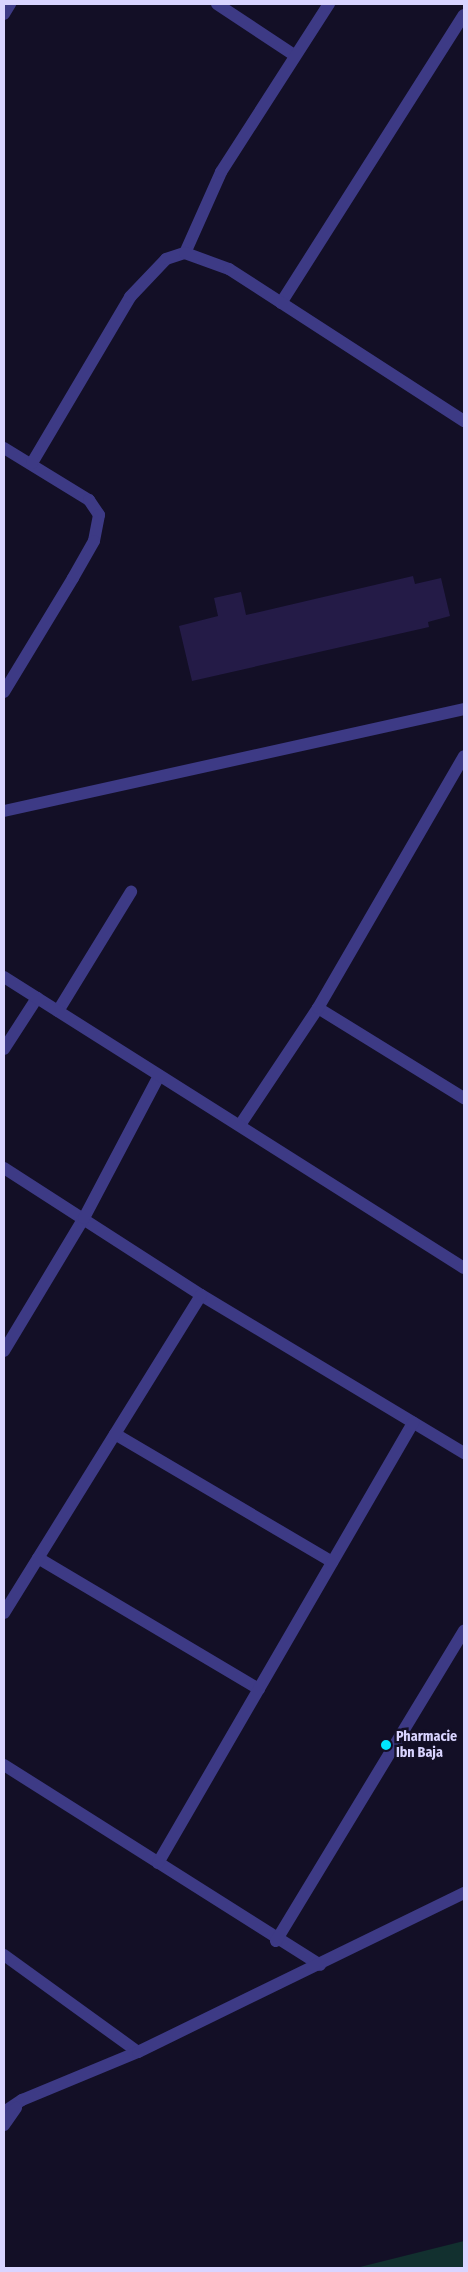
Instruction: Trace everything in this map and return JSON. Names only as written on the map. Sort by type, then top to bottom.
[{"type":"street","points":[[4,14],[10,4]]},
{"type":"street","points":[[218,4],[294,55]]},
{"type":"street","points":[[185,253],[221,172],[294,55],[329,4]]},
{"type":"street","points":[[281,303],[464,15]]},
{"type":"street","points":[[32,463],[130,297],[166,259],[185,253],[229,269],[464,421]]},
{"type":"street","points":[[4,448],[32,463],[89,500],[100,515],[94,541],[4,692]]},
{"type":"street","points":[[7,807],[464,709]]},
{"type":"street","points":[[240,1125],[318,1008],[464,756]]},
{"type":"street","points":[[58,1012],[131,892]]},
{"type":"street","points":[[4,977],[464,1268]]},
{"type":"street","points":[[4,1049],[37,998]]},
{"type":"street","points":[[318,1008],[464,1098]]},
{"type":"street","points":[[4,1351],[84,1218],[159,1076]]},
{"type":"street","points":[[4,1168],[201,1295],[464,1453]]},
{"type":"street","points":[[4,1613],[201,1295]]},
{"type":"street","points":[[158,1863],[413,1423]]},
{"type":"street","points":[[115,1434],[332,1562]]},
{"type":"street","points":[[38,1558],[259,1689]]},
{"type":"street","points":[[276,1941],[464,1631]]},
{"type":"street","points":[[4,1765],[276,1941],[320,1965]]},
{"type":"street","points":[[4,2112],[22,2100],[138,2052],[320,1965],[464,1893]]},
{"type":"street","points":[[4,1955],[138,2052]]},
{"type":"street","points":[[4,2125],[22,2100]]},
{"type":"green space","points":[[464,2241],[464,2268],[356,2268]]},
{"type":"building","points":[[413,576],[415,584],[441,578],[450,616],[428,622],[429,627],[192,681],[179,626],[218,616],[214,598],[241,592],[246,615]]},
{"type":"place","name":"Pharmacie Ibn Baja","points":[[386,1745]]}]
